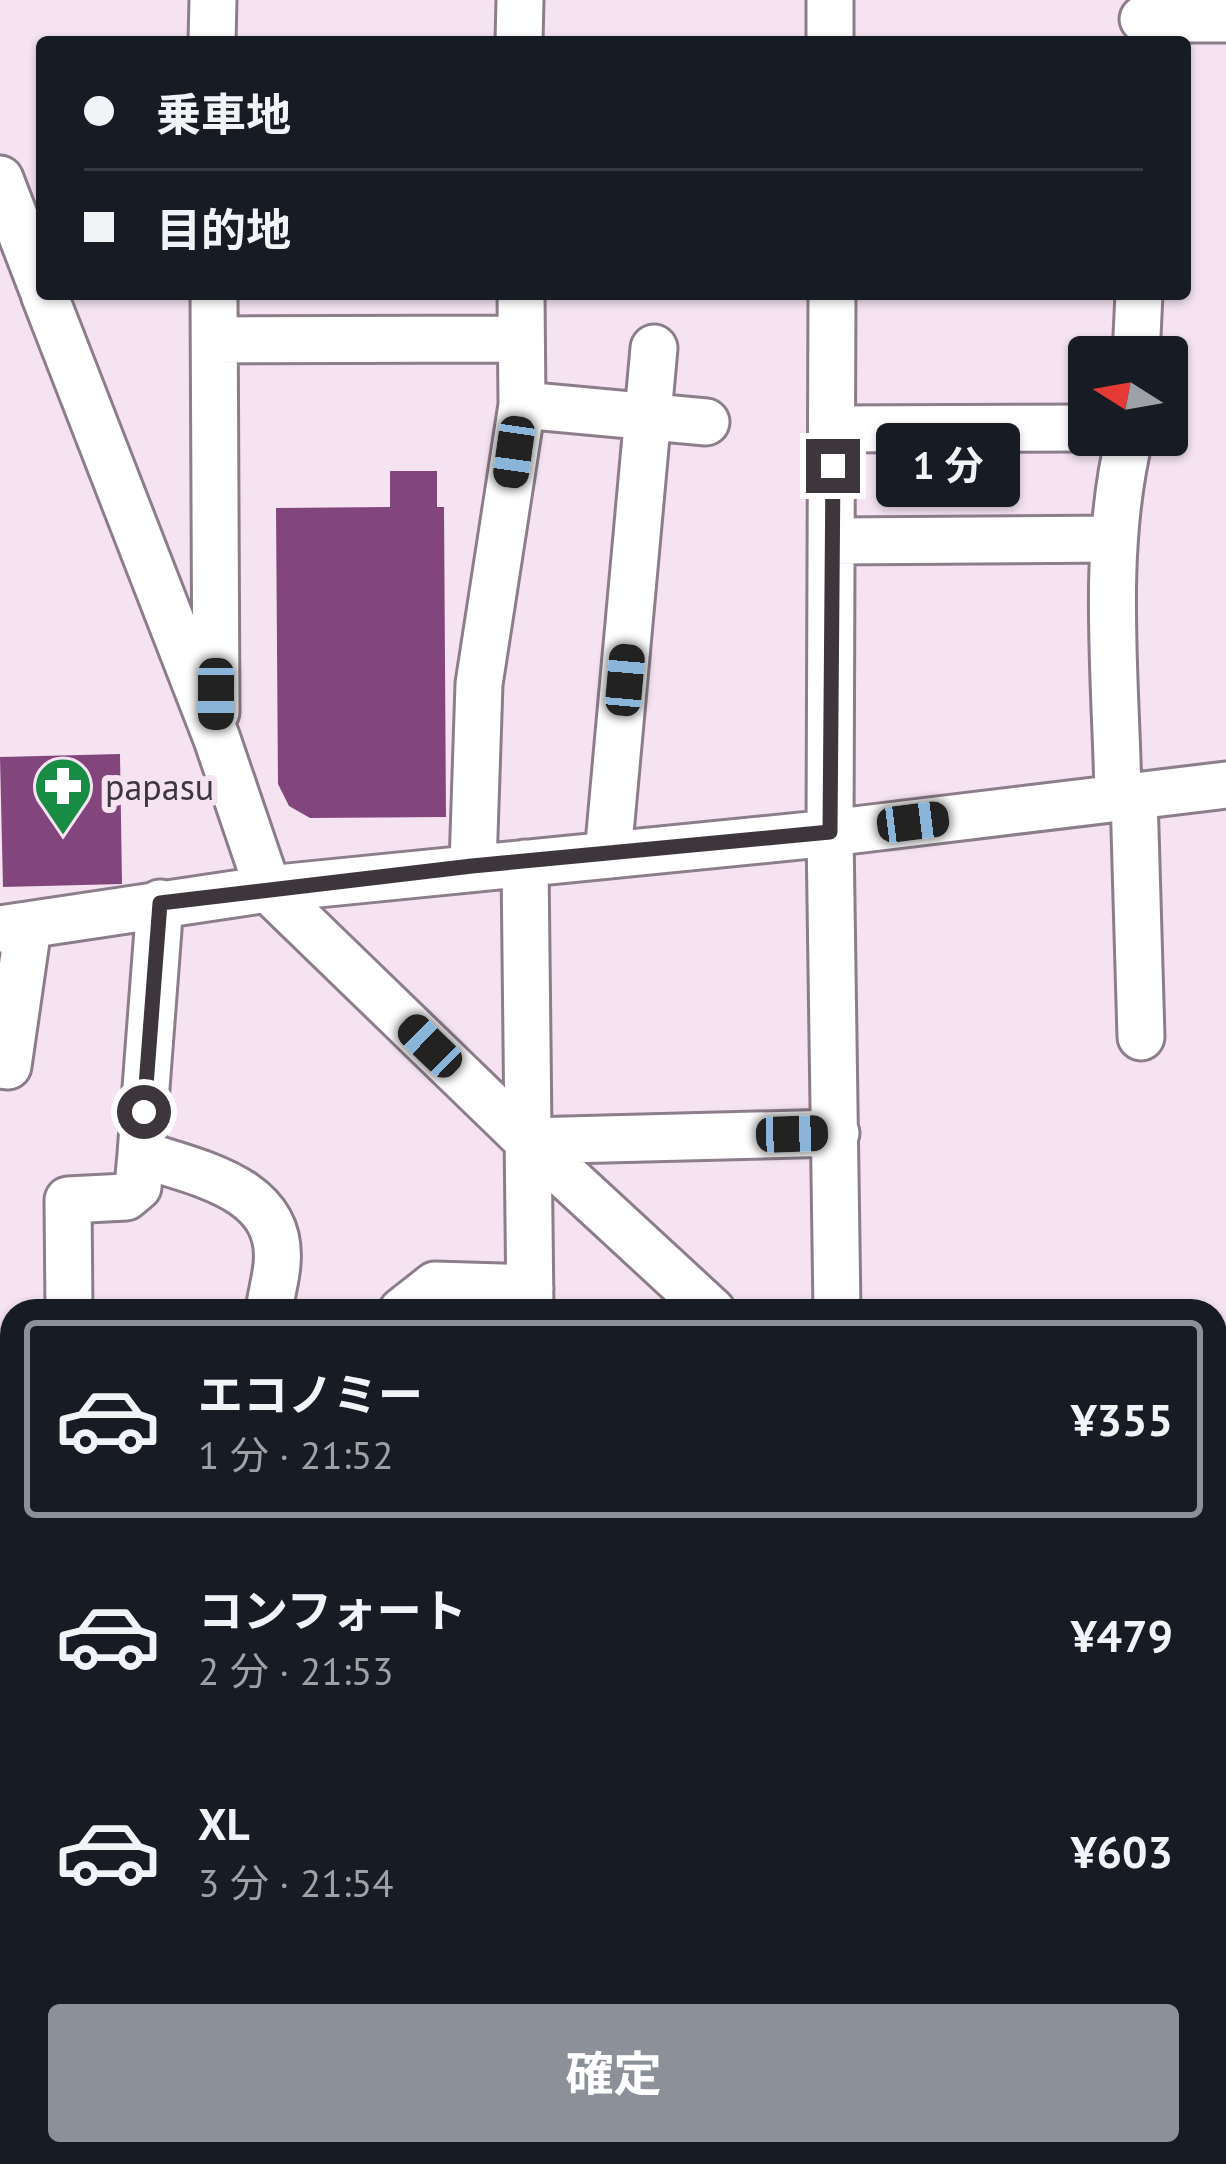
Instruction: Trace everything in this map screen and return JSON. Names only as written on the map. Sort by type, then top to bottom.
[{"type":"street","points":[[212,36],[213,0]]},
{"type":"street","points":[[520,0],[520,36]]},
{"type":"street","points":[[830,0],[830,36]]},
{"type":"street","points":[[1143,20],[1226,19]]},
{"type":"street","points":[[0,179],[36,273]]},
{"type":"street","points":[[46,300],[217,739],[268,889],[699,1299]]},
{"type":"street","points":[[214,300],[217,739]]},
{"type":"street","points":[[472,866],[479,685],[522,405],[521,300]]},
{"type":"street","points":[[832,300],[830,832],[837,1299]]},
{"type":"street","points":[[1137,336],[1139,300]]},
{"type":"street","points":[[215,340],[521,339]]},
{"type":"street","points":[[608,855],[654,348]]},
{"type":"street","points":[[522,405],[706,422]]},
{"type":"street","points":[[833,429],[1068,428]]},
{"type":"street","points":[[1125,456],[1114,539],[1141,1037]]},
{"type":"street","points":[[833,541],[1114,539]]},
{"type":"street","points":[[0,1066],[8,1066],[14,928],[268,889],[830,832],[1226,785]]},
{"type":"street","points":[[525,862],[530,1299]]},
{"type":"street","points":[[69,1299],[68,1199],[126,1197],[138,1187],[160,903]]},
{"type":"street","points":[[528,1141],[836,1133]]},
{"type":"street","points":[[141,1154],[220,1181],[256,1200],[274,1234],[278,1259],[270,1299]]},
{"type":"street","points":[[417,1299],[435,1285],[524,1299]]},
{"type":"building","points":[[390,471],[437,471],[437,507],[444,507],[446,817],[310,818],[289,806],[278,784],[276,508],[390,507]]},
{"type":"building","points":[[120,754],[122,884],[3,887],[0,757]]},
{"type":"place","name":"papasu","points":[[63,837]]},
{"type":"route","points":[[144,1112],[160,903],[472,866],[830,832],[833,466]]}]
